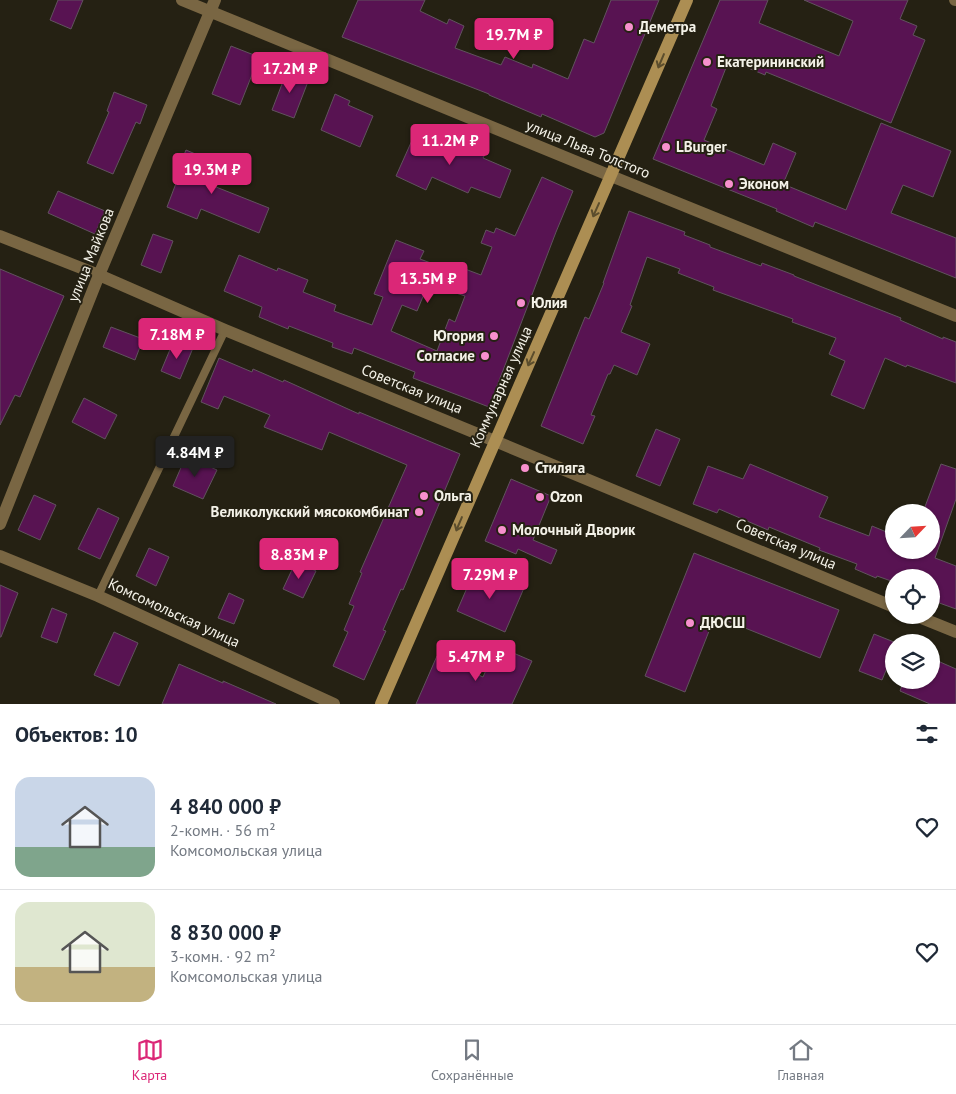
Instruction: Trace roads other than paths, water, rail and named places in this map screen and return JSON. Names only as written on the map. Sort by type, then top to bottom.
[{"type":"main road","name":"Коммунарная улица","points":[[381,704],[687,0]]},
{"type":"street","name":"улица Льва Толстого","points":[[182,0],[956,316]]},
{"type":"street","name":"улица Майкова","points":[[0,524],[99,275],[215,0]]},
{"type":"street","name":"Советская улица","points":[[0,236],[99,275],[225,330],[885,603]]},
{"type":"street","name":"Комсомольская улица","points":[[0,556],[98,596],[334,704]]},
{"type":"street","points":[[936,624],[956,632]]},
{"type":"lane","points":[[98,596],[225,330]]},
{"type":"place","name":"Деметра","points":[[629,27]]},
{"type":"place","name":"Екатерининский","points":[[707,62]]},
{"type":"place","name":"LBurger","points":[[666,147]]},
{"type":"place","name":"Эконом","points":[[729,184]]},
{"type":"place","name":"Юлия","points":[[521,303]]},
{"type":"place","name":"Югория","points":[[494,336]]},
{"type":"place","name":"Согласие","points":[[485,356]]},
{"type":"place","name":"Стиляга","points":[[525,468]]},
{"type":"place","name":"Ольга","points":[[424,496]]},
{"type":"place","name":"Ozon","points":[[540,497]]},
{"type":"place","name":"Великолукский мясокомбинат","points":[[419,512]]},
{"type":"place","name":"Молочный Дворик","points":[[502,530]]},
{"type":"place","name":"ДЮСШ","points":[[690,623]]}]
